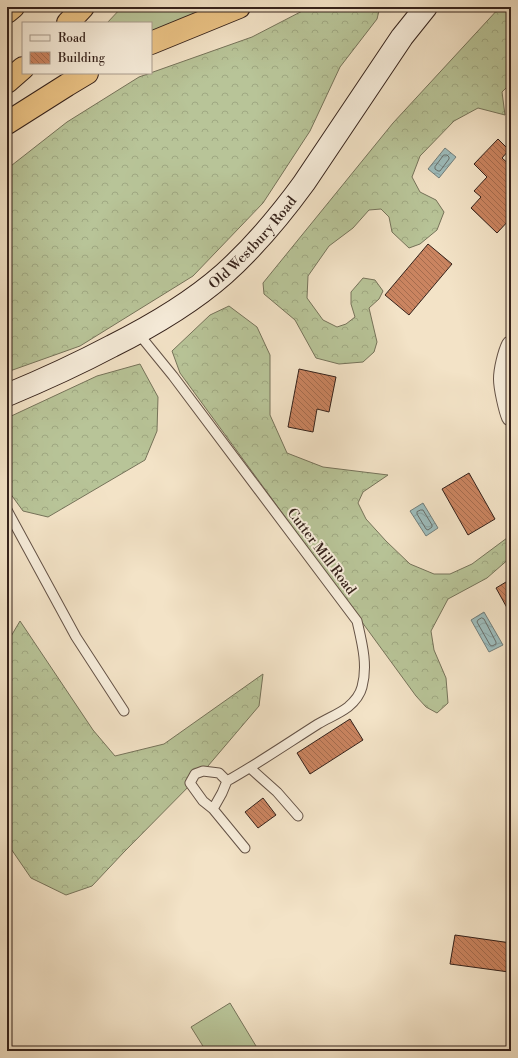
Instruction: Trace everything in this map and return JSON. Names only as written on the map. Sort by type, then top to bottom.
[{"type":"highway","points":[[7,12],[12,7]]},
{"type":"highway","points":[[69,22],[83,7]]},
{"type":"highway","points":[[152,43],[239,7]]},
{"type":"highway","points":[[7,82],[22,69]]},
{"type":"highway","points":[[7,123],[85,74]]},
{"type":"main road","name":"Old Westbury Road","points":[[7,395],[72,367],[138,333],[177,310],[208,287],[239,260],[272,225],[304,183],[402,37],[426,7]]},
{"type":"street","points":[[511,345],[507,353],[503,379],[508,412],[511,417]]},
{"type":"lane","name":"Cutter Mill Road","points":[[138,333],[173,376],[357,621],[365,670],[362,688],[356,699],[346,708],[228,781]]},
{"type":"lane","points":[[7,510],[76,637],[124,711]]},
{"type":"lane","points":[[250,768],[277,792],[298,816]]},
{"type":"lane","points":[[213,809],[228,781],[219,773],[203,771],[195,774],[190,783],[203,801],[213,809],[245,848]]},
{"type":"green space","points":[[122,7],[223,7],[152,37],[152,22],[108,22]]},
{"type":"green space","points":[[310,7],[380,7],[377,19],[340,67],[310,131],[263,203],[193,276],[80,346],[7,372],[7,169],[67,122],[139,77],[152,74],[152,72],[252,37]]},
{"type":"green space","points":[[500,7],[511,7],[511,83],[502,92],[505,115],[478,108],[454,121],[420,156],[412,177],[420,192],[436,200],[444,212],[437,230],[420,244],[409,248],[392,232],[389,217],[381,209],[369,210],[353,228],[329,246],[308,276],[307,298],[323,320],[337,327],[346,324],[355,317],[351,304],[351,292],[363,278],[375,280],[383,291],[379,299],[369,308],[377,342],[374,352],[363,362],[339,364],[316,358],[295,320],[264,294],[263,283],[393,123]]},
{"type":"green space","points":[[229,306],[257,327],[270,355],[270,415],[287,453],[323,467],[388,475],[363,492],[358,503],[366,519],[410,564],[434,574],[450,574],[472,564],[511,535],[511,557],[487,578],[448,599],[431,631],[434,650],[446,678],[448,703],[437,713],[426,707],[416,696],[180,373],[172,351],[210,315]]},
{"type":"green space","points":[[140,364],[158,397],[157,431],[145,460],[48,517],[23,511],[7,489],[7,418],[97,376]]},
{"type":"green space","points":[[20,621],[93,730],[115,756],[164,744],[263,674],[259,706],[202,773],[92,886],[66,895],[31,878],[7,843],[7,643]]},
{"type":"green space","points":[[230,1003],[259,1051],[206,1051],[191,1027]]},
{"type":"water","points":[[445,148],[456,157],[439,178],[428,169]]},
{"type":"water","points":[[423,503],[438,528],[426,536],[410,511]]},
{"type":"water","points":[[484,612],[503,645],[489,652],[471,620]]},
{"type":"building","points":[[498,139],[509,150],[502,158],[511,166],[511,218],[497,233],[471,208],[481,197],[474,191],[487,177],[474,164]]},
{"type":"building","points":[[428,244],[452,264],[409,315],[385,295]]},
{"type":"building","points":[[299,369],[336,377],[329,412],[317,409],[313,432],[288,427]]},
{"type":"building","points":[[469,473],[495,519],[468,535],[442,489]]},
{"type":"building","points":[[511,579],[511,615],[496,588]]},
{"type":"building","points":[[350,719],[363,740],[310,774],[297,753]]},
{"type":"building","points":[[263,798],[276,815],[258,828],[245,812]]},
{"type":"building","points":[[455,935],[511,943],[509,972],[450,964]]}]
